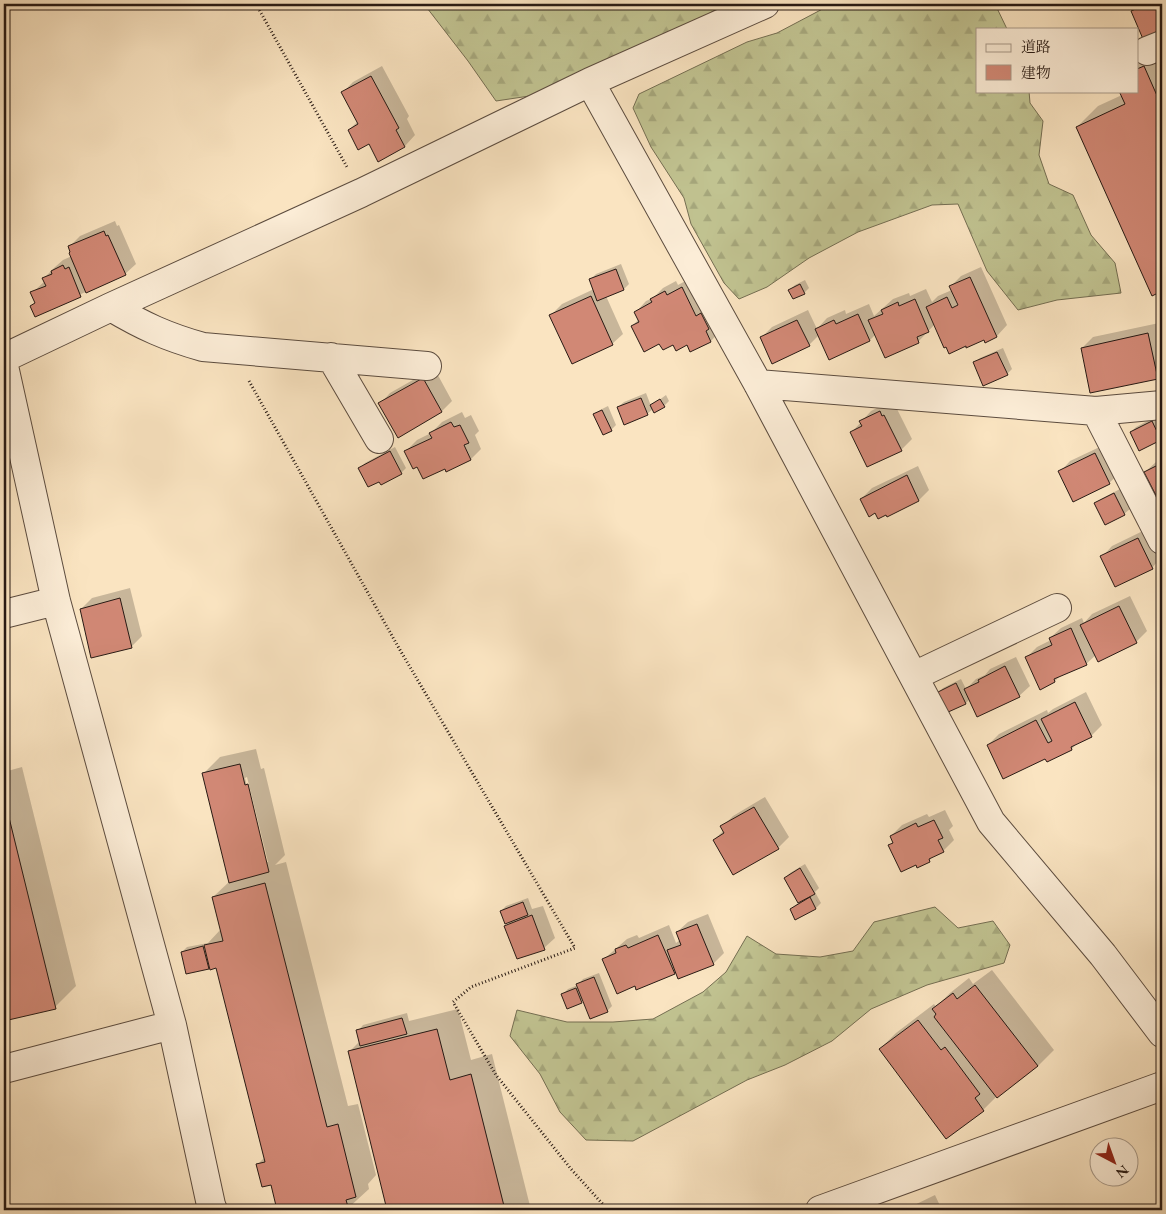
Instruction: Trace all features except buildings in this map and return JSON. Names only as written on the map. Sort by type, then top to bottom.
[{"type":"street","points":[[4,358],[361,193],[590,82],[765,4]]},
{"type":"street","points":[[590,82],[758,384],[992,822],[1102,955],[1162,1033]]},
{"type":"street","points":[[111,307],[138,323],[174,339],[203,347],[232,351],[331,357],[427,366]]},
{"type":"street","points":[[331,357],[379,439]]},
{"type":"street","points":[[4,366],[56,601],[172,1025],[213,1210]]},
{"type":"street","points":[[758,384],[1096,410],[1162,405]]},
{"type":"street","points":[[1096,410],[1162,540]]},
{"type":"street","points":[[4,614],[56,601]]},
{"type":"street","points":[[914,676],[1057,608]]},
{"type":"street","points":[[4,1069],[172,1025]]},
{"type":"street","points":[[820,1210],[1162,1086]]},
{"type":"path","points":[[256,4],[361,193]]},
{"type":"path","points":[[232,351],[400,650],[575,948],[471,987],[453,1002],[496,1075],[571,1169],[608,1210]]},
{"type":"green space","points":[[424,4],[725,4],[705,16],[536,95],[496,101]]},
{"type":"green space","points":[[832,4],[995,4],[1007,28],[976,28],[976,92],[1029,92],[1030,103],[1043,121],[1039,155],[1049,184],[1073,195],[1091,235],[1115,263],[1121,293],[1057,300],[1018,310],[987,271],[958,204],[932,205],[858,232],[809,258],[767,287],[739,299],[724,283],[691,224],[684,198],[651,147],[633,108],[639,94],[747,42],[777,33]]},
{"type":"green space","points":[[935,907],[958,928],[993,921],[1010,945],[1004,963],[927,985],[871,1009],[832,1041],[785,1065],[747,1080],[633,1141],[586,1140],[560,1112],[540,1074],[510,1036],[517,1010],[567,1022],[613,1022],[653,1019],[703,992],[726,972],[747,936],[776,954],[820,957],[853,951],[874,922]]}]
